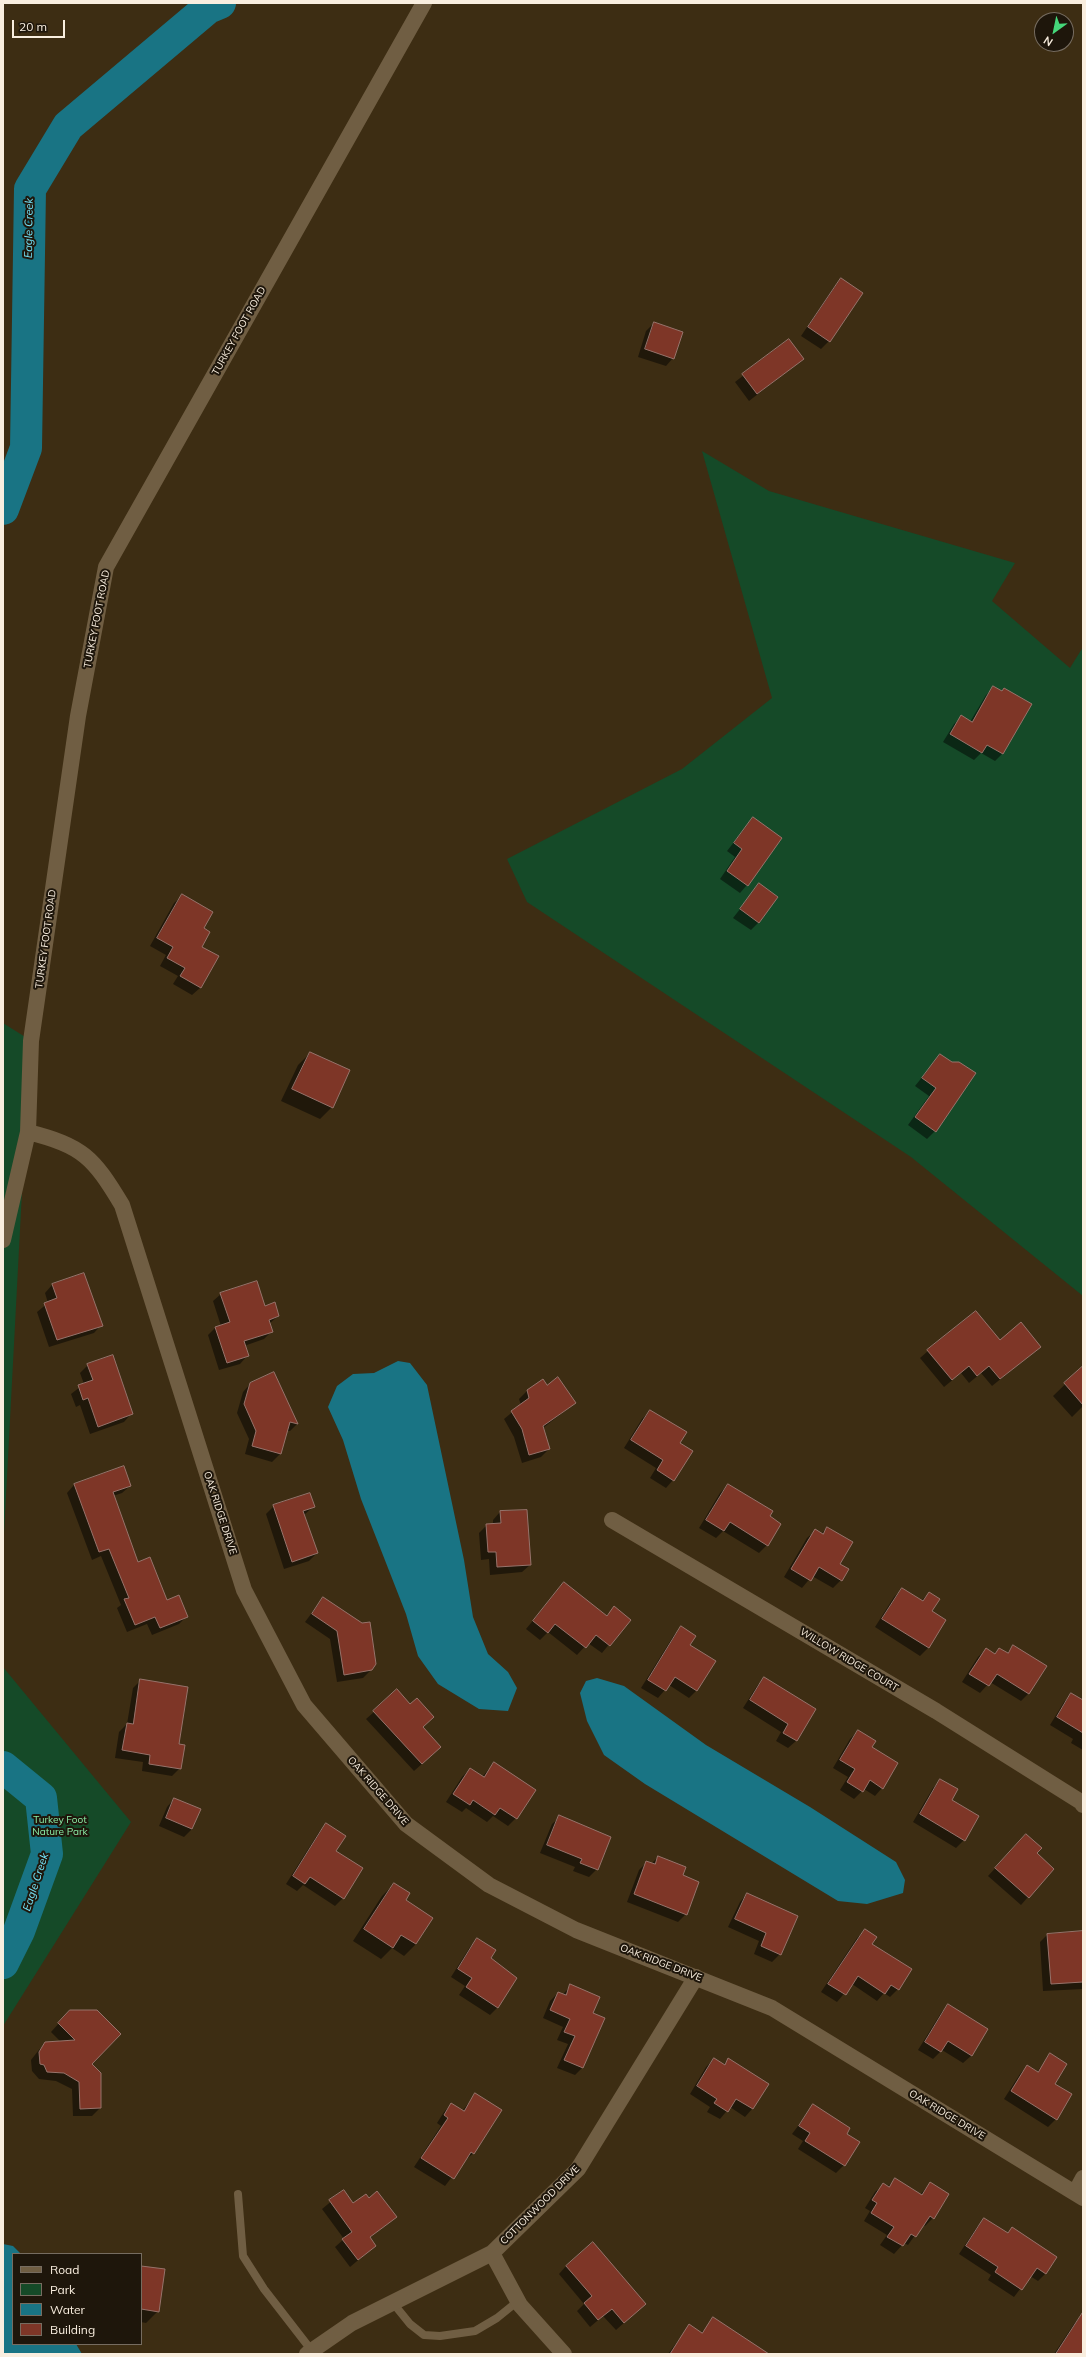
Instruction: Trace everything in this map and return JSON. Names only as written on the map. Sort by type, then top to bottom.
[{"type":"street","name":"TURKEY FOOT ROAD","points":[[3,1240],[28,1132],[31,1041],[78,716],[106,568],[424,3]]},
{"type":"street","name":"OAK RIDGE DRIVE","points":[[28,1132],[60,1141],[88,1157],[107,1181],[122,1205],[244,1590],[304,1705],[406,1824],[489,1884],[576,1930],[696,1976],[772,2008],[1079,2195]]},
{"type":"street","name":"WILLOW RIDGE COURT","points":[[612,1520],[936,1711],[1081,1802],[1083,1805]]},
{"type":"street","name":"COTTONWOOD DRIVE","points":[[309,2352],[352,2323],[492,2253],[578,2169],[696,1976]]},
{"type":"street","points":[[1079,2195],[1083,2178]]},
{"type":"street","points":[[492,2253],[518,2301],[564,2354]]},
{"type":"lane","points":[[238,2194],[243,2256],[264,2289],[309,2352]]},
{"type":"lane","points":[[393,2303],[410,2324],[424,2335],[440,2336],[475,2330],[497,2318],[518,2301]]},
{"type":"green space","points":[[702,451],[769,491],[1015,563],[992,601],[1070,668],[1083,647],[1083,1296],[911,1157],[527,902],[507,859],[682,769],[772,698]]},
{"type":"green space","points":[[3,1023],[30,1040],[3,1553]]},
{"type":"green space","name":"Turkey Foot Nature Park","points":[[3,1667],[131,1822],[3,2026]]},
{"type":"water","points":[[398,1361],[410,1363],[427,1385],[464,1560],[473,1617],[488,1654],[508,1672],[517,1688],[508,1711],[479,1709],[438,1684],[418,1656],[406,1614],[361,1499],[343,1440],[328,1407],[337,1386],[353,1374],[374,1373]]},
{"type":"water","points":[[597,1678],[624,1686],[706,1745],[810,1807],[896,1862],[905,1880],[903,1893],[867,1904],[838,1901],[645,1784],[604,1755],[587,1721],[580,1693],[586,1681]]},
{"type":"water","points":[[3,2244],[13,2246],[20,2253],[12,2253],[12,2345],[77,2345],[82,2354],[3,2354]]},
{"type":"building","points":[[841,278],[863,293],[830,342],[808,327]]},
{"type":"building","points":[[654,322],[683,332],[674,359],[645,349]]},
{"type":"building","points":[[789,339],[804,359],[757,394],[742,374]]},
{"type":"building","points":[[993,686],[1002,691],[1004,688],[1032,704],[1003,754],[987,745],[982,753],[950,734],[961,715],[972,722]]},
{"type":"building","points":[[753,817],[782,838],[748,886],[727,871],[742,849],[734,843]]},
{"type":"building","points":[[759,883],[778,897],[759,923],[740,909]]},
{"type":"building","points":[[182,894],[213,912],[204,928],[210,932],[202,947],[219,956],[201,988],[180,976],[185,968],[167,958],[173,947],[157,938]]},
{"type":"building","points":[[310,1052],[350,1070],[333,1108],[292,1089]]},
{"type":"building","points":[[940,1054],[952,1062],[959,1062],[976,1073],[936,1132],[915,1117],[936,1088],[922,1078]]},
{"type":"building","points":[[84,1273],[103,1326],[57,1340],[44,1303],[57,1298],[52,1284]]},
{"type":"building","points":[[257,1281],[265,1306],[275,1302],[279,1316],[269,1320],[273,1332],[244,1341],[249,1356],[227,1363],[215,1327],[230,1322],[220,1293]]},
{"type":"building","points":[[976,1311],[1000,1340],[1021,1322],[1041,1347],[1000,1379],[989,1366],[977,1376],[969,1366],[952,1380],[927,1350]]},
{"type":"building","points":[[113,1355],[133,1414],[98,1427],[88,1398],[83,1400],[78,1385],[93,1380],[87,1364]]},
{"type":"building","points":[[1083,1366],[1083,1405],[1064,1383]]},
{"type":"building","points":[[274,1372],[298,1424],[290,1422],[281,1454],[252,1446],[256,1431],[244,1404],[250,1383]]},
{"type":"building","points":[[558,1377],[576,1403],[543,1426],[550,1449],[529,1455],[522,1429],[511,1411],[529,1398],[527,1390],[543,1379],[547,1385]]},
{"type":"building","points":[[650,1410],[687,1432],[680,1443],[693,1451],[674,1481],[657,1470],[663,1460],[631,1440]]},
{"type":"building","points":[[124,1466],[131,1486],[113,1492],[138,1562],[150,1557],[167,1600],[179,1595],[188,1617],[160,1628],[155,1617],[135,1625],[124,1599],[129,1598],[109,1549],[99,1552],[74,1484]]},
{"type":"building","points":[[728,1484],[773,1511],[770,1516],[781,1524],[768,1546],[730,1522],[724,1531],[706,1520]]},
{"type":"building","points":[[310,1493],[315,1507],[303,1511],[318,1553],[292,1562],[273,1505]]},
{"type":"building","points":[[527,1510],[531,1565],[497,1567],[496,1552],[488,1552],[486,1524],[501,1523],[500,1511]]},
{"type":"building","points":[[827,1527],[853,1542],[840,1564],[849,1569],[842,1581],[819,1567],[811,1581],[791,1569],[815,1529],[823,1534]]},
{"type":"building","points":[[564,1582],[607,1616],[614,1606],[631,1620],[610,1646],[596,1635],[586,1648],[555,1624],[548,1633],[533,1621]]},
{"type":"building","points":[[902,1588],[923,1601],[929,1592],[940,1599],[932,1611],[946,1620],[929,1648],[882,1619]]},
{"type":"building","points":[[323,1597],[362,1623],[370,1622],[376,1664],[372,1670],[344,1675],[337,1631],[312,1614]]},
{"type":"building","points":[[681,1626],[696,1636],[690,1645],[716,1661],[697,1691],[675,1677],[666,1691],[648,1680]]},
{"type":"building","points":[[1013,1645],[1047,1666],[1029,1694],[997,1674],[989,1686],[969,1674],[986,1648],[995,1654],[999,1648],[1008,1653]]},
{"type":"building","points":[[764,1677],[816,1709],[797,1741],[783,1733],[788,1724],[750,1700]]},
{"type":"building","points":[[140,1679],[188,1687],[179,1744],[185,1745],[181,1769],[149,1764],[150,1755],[122,1750],[127,1723],[133,1724]]},
{"type":"building","points":[[397,1689],[410,1704],[417,1698],[434,1717],[423,1727],[441,1747],[422,1764],[373,1711]]},
{"type":"building","points":[[1071,1693],[1083,1700],[1083,1733],[1057,1717]]},
{"type":"building","points":[[858,1730],[876,1741],[872,1747],[898,1763],[883,1789],[870,1780],[863,1792],[847,1782],[855,1769],[840,1760]]},
{"type":"building","points":[[494,1762],[536,1790],[517,1819],[500,1808],[495,1815],[473,1800],[470,1805],[453,1794],[470,1768],[484,1777]]},
{"type":"building","points":[[940,1779],[958,1789],[952,1800],[979,1816],[965,1841],[920,1814]]},
{"type":"building","points":[[174,1798],[201,1809],[192,1829],[166,1818]]},
{"type":"building","points":[[559,1815],[611,1837],[598,1870],[580,1863],[582,1859],[547,1845]]},
{"type":"building","points":[[326,1823],[346,1836],[336,1851],[363,1868],[344,1899],[310,1877],[305,1884],[293,1876]]},
{"type":"building","points":[[1026,1834],[1042,1848],[1037,1853],[1054,1869],[1029,1898],[995,1868]]},
{"type":"building","points":[[658,1856],[686,1867],[683,1875],[699,1882],[687,1915],[634,1894],[646,1861],[655,1864]]},
{"type":"building","points":[[394,1883],[410,1893],[406,1900],[433,1918],[416,1944],[401,1935],[393,1948],[364,1929]]},
{"type":"building","points":[[747,1893],[798,1916],[781,1955],[761,1946],[766,1933],[735,1919]]},
{"type":"building","points":[[865,1929],[877,1937],[872,1944],[912,1969],[899,1990],[891,1985],[885,1994],[858,1976],[846,1995],[828,1984]]},
{"type":"building","points":[[1083,1931],[1083,1982],[1051,1984],[1047,1934]]},
{"type":"building","points":[[477,1938],[496,1950],[491,1958],[517,1978],[498,2008],[466,1987],[472,1978],[458,1969]]},
{"type":"building","points":[[570,1984],[600,1997],[593,2013],[605,2018],[583,2068],[564,2060],[575,2036],[564,2032],[570,2019],[550,2010],[558,1992],[566,1995]]},
{"type":"building","points":[[948,2004],[988,2029],[972,2056],[948,2041],[941,2052],[925,2042]]},
{"type":"building","points":[[70,2010],[97,2010],[121,2034],[92,2064],[101,2073],[101,2108],[80,2109],[79,2082],[64,2073],[47,2072],[44,2065],[40,2064],[39,2052],[45,2042],[75,2040],[58,2023]]},
{"type":"building","points":[[1050,2053],[1067,2064],[1055,2084],[1072,2094],[1057,2120],[1011,2091],[1027,2065],[1038,2072]]},
{"type":"building","points":[[714,2058],[725,2065],[728,2058],[769,2084],[753,2109],[736,2099],[728,2112],[714,2103],[717,2099],[697,2086]]},
{"type":"building","points":[[475,2093],[502,2110],[474,2154],[471,2152],[454,2179],[421,2158],[448,2118],[444,2115],[451,2103],[464,2111]]},
{"type":"building","points":[[813,2104],[850,2128],[847,2134],[860,2142],[845,2166],[805,2141],[810,2133],[799,2126]]},
{"type":"building","points":[[895,2178],[922,2195],[930,2182],[949,2194],[934,2219],[930,2216],[916,2237],[911,2234],[903,2246],[887,2237],[894,2227],[871,2213],[877,2203],[872,2200],[883,2183],[889,2187]]},
{"type":"building","points":[[344,2190],[353,2203],[366,2194],[369,2198],[377,2191],[397,2217],[370,2237],[376,2246],[358,2260],[342,2239],[352,2232],[329,2200]]},
{"type":"building","points":[[984,2218],[1008,2233],[1012,2227],[1057,2257],[1046,2274],[1037,2268],[1022,2290],[995,2272],[998,2267],[966,2246]]},
{"type":"building","points":[[593,2242],[646,2304],[624,2323],[612,2309],[598,2320],[584,2303],[592,2296],[566,2266]]},
{"type":"building","points":[[142,2266],[165,2269],[159,2312],[142,2309]]},
{"type":"building","points":[[1083,2312],[1083,2354],[1056,2354]]},
{"type":"building","points":[[713,2317],[769,2354],[670,2354],[689,2324],[702,2333]]},
{"type":"waterway","name":"Eagle Creek","points":[[3,509],[26,448],[30,189],[68,126],[208,8],[220,3]]},
{"type":"waterway","name":"Eagle Creek","points":[[3,1767],[41,1798],[47,1854],[19,1931],[3,1963]]}]
